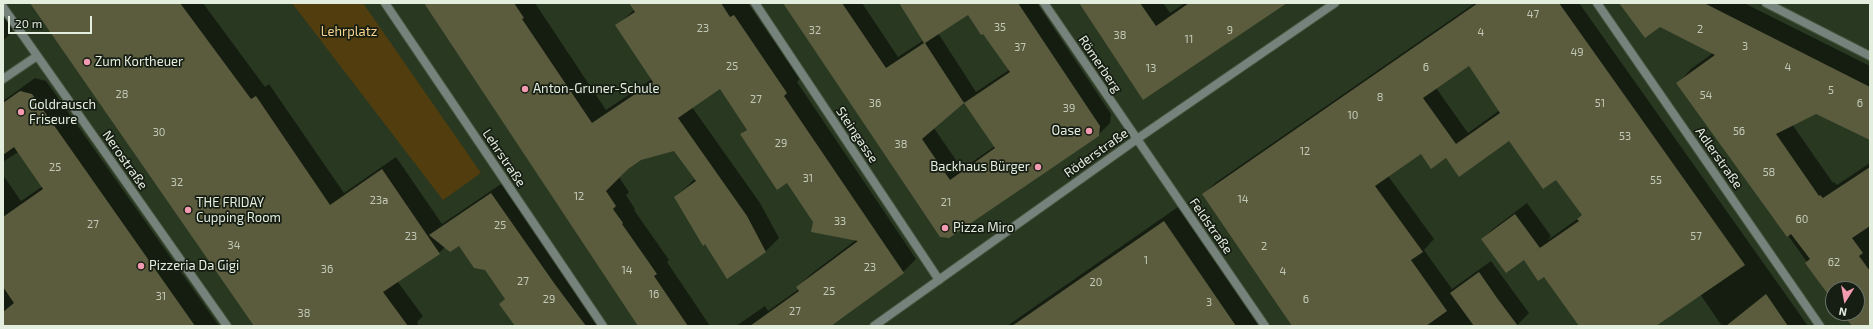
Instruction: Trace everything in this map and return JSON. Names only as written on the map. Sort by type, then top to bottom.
[{"type":"street","name":"Lehrstraße","points":[[385,3],[603,326]]},
{"type":"street","name":"Steingasse","points":[[755,3],[939,280]]},
{"type":"street","name":"Römerberg","points":[[1044,3],[1137,139]]},
{"type":"street","name":"Röderstraße","points":[[874,326],[1137,139],[1334,3]]},
{"type":"street","name":"Adlerstraße","points":[[1597,3],[1820,326]]},
{"type":"street","points":[[1766,3],[1870,56]]},
{"type":"street","name":"Nerostraße","points":[[3,8],[227,326]]},
{"type":"street","points":[[3,79],[37,56]]},
{"type":"street","name":"Feldstraße","points":[[1137,139],[1265,326]]},
{"type":"green space","name":"Lehrplatz","points":[[292,3],[363,3],[481,173],[443,200]]},
{"type":"building","points":[[30,3],[180,3],[251,99],[256,96],[330,205],[382,169],[440,254],[383,292],[408,326],[254,326]]},
{"type":"building","points":[[424,3],[514,3],[524,18],[522,19],[592,123],[653,82],[615,25],[635,12],[629,3],[721,3],[730,17],[734,15],[787,93],[784,96],[904,273],[831,326],[750,326],[799,291],[796,287],[858,241],[811,232],[813,222],[787,183],[777,190],[740,134],[747,130],[720,89],[678,118],[747,216],[766,252],[727,279],[705,244],[703,246],[674,197],[696,181],[674,151],[641,160],[628,169],[606,191],[616,206],[613,209],[623,223],[622,224],[657,274],[654,276],[688,326],[638,326]]},
{"type":"building","points":[[783,3],[842,3],[886,68],[924,43],[899,3],[1018,3],[1100,126],[1099,136],[949,238],[940,237]],"holes":[[[968,15],[981,35],[983,34],[1010,72],[964,103],[925,43]],[[964,103],[995,148],[950,180],[922,139]]]},
{"type":"building","points":[[1079,3],[1140,3],[1156,26],[1189,3],[1287,3],[1143,100]]},
{"type":"building","points":[[1478,3],[1559,3],[1745,265],[1656,326],[1579,326],[1544,277],[1538,281],[1524,260],[1506,273],[1481,239],[1515,214],[1540,248],[1579,221],[1577,219],[1582,215],[1556,180],[1543,189],[1509,141],[1459,177],[1446,158],[1431,169],[1421,154],[1375,186],[1423,252],[1411,260],[1447,311],[1426,326],[1292,326],[1202,194]],"holes":[[[1469,66],[1500,113],[1456,144],[1423,98]]]},
{"type":"building","points":[[1619,3],[1704,3],[1870,87],[1870,140],[1816,114],[1776,134],[1819,196],[1820,195],[1823,198],[1870,167],[1870,226],[1852,238],[1863,253],[1859,256],[1870,271],[1870,326],[1852,326],[1848,321],[1865,321],[1865,281],[1825,281],[1825,290],[1805,263],[1810,259],[1791,234],[1787,237],[1676,83],[1715,55],[1660,27],[1645,38]]},
{"type":"building","points":[[20,91],[32,94],[195,326],[3,326],[3,312],[14,303],[3,287],[3,217],[43,189],[14,147],[3,155],[3,103]]},
{"type":"building","points":[[491,193],[586,326],[515,326],[499,304],[505,299],[485,270],[474,268],[459,246],[450,252],[429,235]]},
{"type":"building","points":[[1164,221],[1236,326],[1012,326],[1103,263]]},
{"type":"building","points":[[1479,272],[1518,326],[1474,326],[1450,293]]},
{"type":"building","points":[[1766,294],[1788,326],[1726,326]]},
{"type":"place","name":"Zum Kortheuer","points":[[87,62]]},
{"type":"place","name":"Anton-Gruner-Schule","points":[[525,89]]},
{"type":"place","name":"Goldrausch Friseure","points":[[21,112]]},
{"type":"place","name":"Oase","points":[[1089,131]]},
{"type":"place","name":"Backhaus Bürger","points":[[1038,167]]},
{"type":"place","name":"THE FRIDAY Cupping Room","points":[[188,210]]},
{"type":"place","name":"Pizza Miro","points":[[945,228]]},
{"type":"place","name":"Pizzeria Da Gigi","points":[[141,266]]}]
